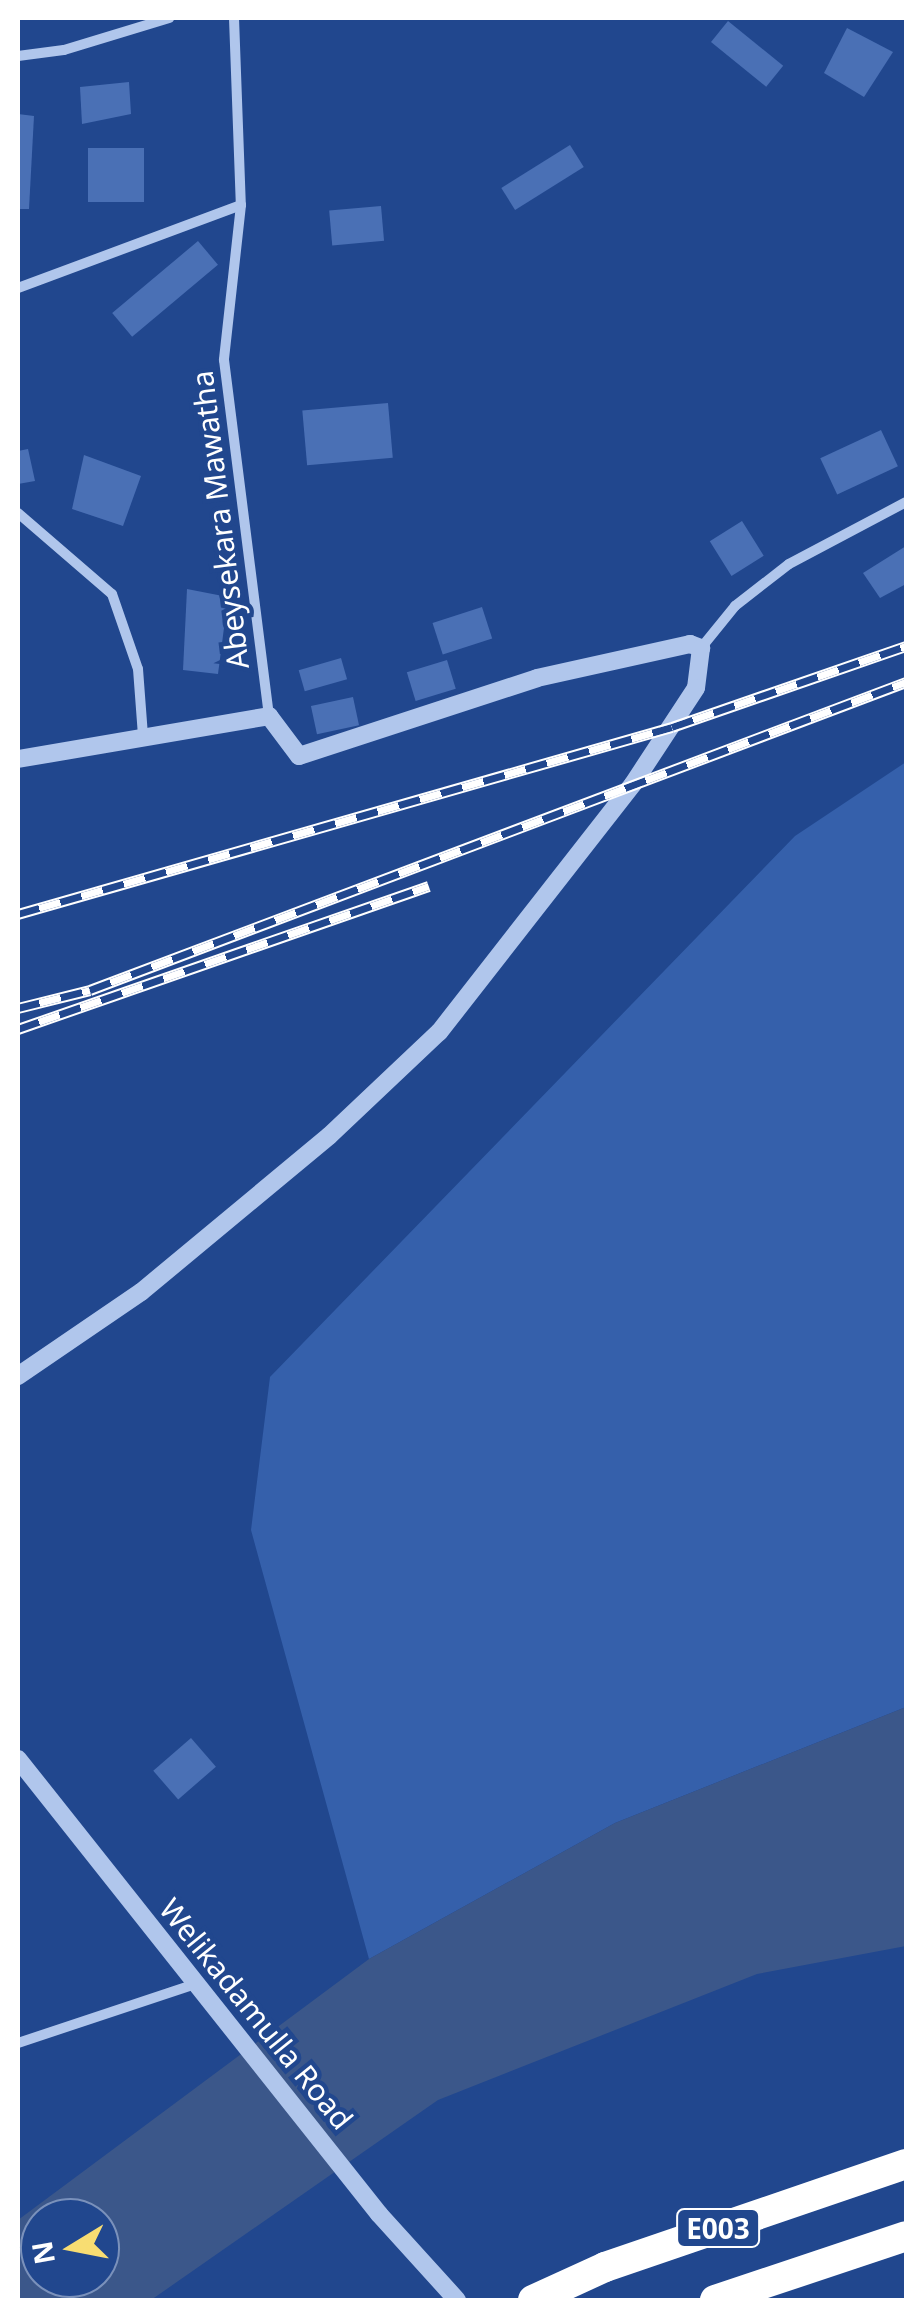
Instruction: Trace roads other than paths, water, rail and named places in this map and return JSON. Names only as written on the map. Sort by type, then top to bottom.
[{"type":"highway","name":"E003","points":[[534,2300],[604,2267],[906,2164]]},
{"type":"highway","name":"E003","points":[[716,2300],[906,2236]]},
{"type":"street","points":[[18,56],[64,50],[170,18]]},
{"type":"street","name":"Abeysekara Mawatha","points":[[234,18],[241,205],[224,360],[269,716]]},
{"type":"street","points":[[18,288],[241,205]]},
{"type":"street","points":[[18,1376],[140,1292],[329,1136],[439,1032],[633,784],[696,688],[702,648],[735,606],[788,564],[906,502]]},
{"type":"street","points":[[18,513],[112,594],[138,669],[143,735]]},
{"type":"street","points":[[18,759],[269,716],[299,756],[537,678],[690,644],[702,648]]},
{"type":"street","name":"Welikadamulla Road","points":[[18,1758],[379,2214],[457,2300]]},
{"type":"street","points":[[18,2043],[195,1984]]},
{"type":"railway","points":[[18,914],[672,727],[906,646]]},
{"type":"railway","points":[[18,1008],[90,990],[906,682]]},
{"type":"railway","points":[[18,1029],[429,886]]}]
